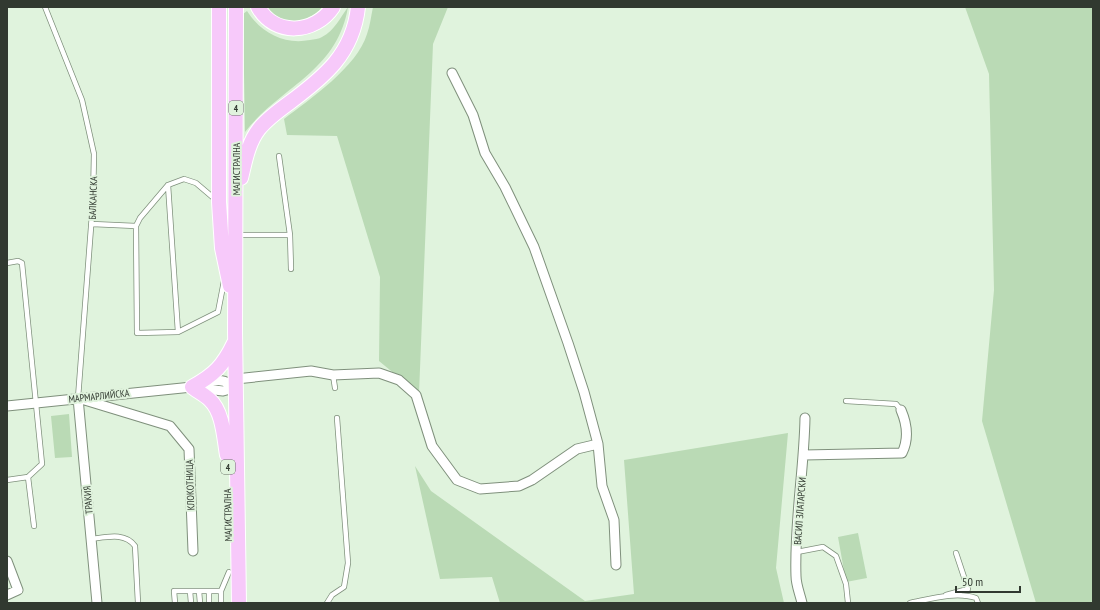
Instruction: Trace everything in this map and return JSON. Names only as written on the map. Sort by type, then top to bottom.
[{"type":"main road","points":[[219,7],[219,202],[222,248],[235,308]]},
{"type":"main road","name":"МАГИСТРАЛНА","points":[[236,7],[236,235],[234,386],[239,603]]},
{"type":"main road","points":[[258,7],[273,23],[281,27],[300,29],[318,23],[333,7]]},
{"type":"main road","points":[[236,208],[247,153],[258,130],[270,117],[320,80],[335,65],[348,44],[356,21],[358,7]]},
{"type":"main road","points":[[227,455],[218,414],[214,405],[210,400],[192,387],[216,372],[223,364],[235,337]]},
{"type":"main road","name":"МАГИСТРАЛНА","points":[[230,603],[227,455],[234,386]]},
{"type":"street","points":[[452,73],[473,115],[485,153],[534,247],[568,343],[584,392],[598,444],[602,486],[614,520],[616,565]]},
{"type":"street","name":"МАРМАРЛИЙСКА","points":[[7,406],[192,387],[215,391],[311,371],[333,375],[379,373],[399,380],[416,395],[432,446],[457,480],[480,489],[519,486],[532,480],[577,449],[598,444]]},
{"type":"street","name":"ТРАКИЯ","points":[[78,398],[97,603]]},
{"type":"street","name":"КЛОКОТНИЦА","points":[[78,398],[170,426],[189,449],[193,551]]},
{"type":"street","points":[[804,455],[902,453],[906,445],[906,423],[901,410]]},
{"type":"street","name":"ВАСИЛ ЗЛАТАРСКИ","points":[[802,603],[796,578],[796,552],[804,455],[805,418]]},
{"type":"street","points":[[7,561],[18,590],[7,595]]},
{"type":"lane","name":"БАЛКАНСКА","points":[[44,7],[82,100],[94,154],[92,224],[78,398]]},
{"type":"lane","points":[[280,156],[290,235],[291,270]]},
{"type":"lane","points":[[219,202],[196,183],[184,179],[168,185],[140,218],[136,226],[137,333],[178,332],[218,312],[226,268]]},
{"type":"lane","points":[[168,185],[178,332]]},
{"type":"lane","points":[[92,224],[136,226]]},
{"type":"lane","points":[[236,235],[290,235]]},
{"type":"lane","points":[[7,263],[18,261],[22,263],[42,464],[28,477],[7,480]]},
{"type":"lane","points":[[333,375],[334,388]]},
{"type":"lane","points":[[846,401],[896,404],[901,410]]},
{"type":"lane","points":[[327,603],[332,595],[344,587],[348,563],[337,418]]},
{"type":"lane","points":[[28,477],[34,526]]},
{"type":"lane","points":[[91,538],[121,536],[133,543],[135,546],[138,603]]},
{"type":"lane","points":[[796,552],[823,547],[836,556],[846,584],[848,603]]},
{"type":"lane","points":[[910,603],[968,589],[956,553]]},
{"type":"lane","points":[[221,603],[221,591],[229,572]]},
{"type":"lane","points":[[190,591],[190,603]]},
{"type":"lane","points":[[199,591],[200,603]]},
{"type":"lane","points":[[209,591],[209,603]]},
{"type":"lane","points":[[175,603],[174,592],[221,591]]},
{"type":"lane","points":[[935,598],[968,595],[976,598],[978,603]]},
{"type":"green space","points":[[262,7],[322,7],[306,19],[299,22],[285,23],[273,19]]},
{"type":"green space","points":[[348,7],[342,29],[332,47],[320,63],[306,77],[259,116],[245,132],[243,14],[247,11],[259,26],[274,36],[291,41],[300,41],[319,38],[327,34],[337,24]]},
{"type":"green space","points":[[373,7],[448,7],[433,44],[419,394],[379,361],[380,277],[337,136],[287,135],[284,119],[332,81],[353,58],[362,46],[367,34]]},
{"type":"green space","points":[[965,7],[1093,7],[1093,603],[1036,603],[982,421],[994,290],[989,74]]},
{"type":"green space","points":[[69,414],[72,457],[55,458],[51,416]]},
{"type":"green space","points":[[788,433],[776,568],[784,603],[500,603],[492,577],[440,579],[415,466],[431,491],[585,601],[634,594],[624,460]]},
{"type":"green space","points":[[858,533],[867,578],[846,582],[838,537]]}]
